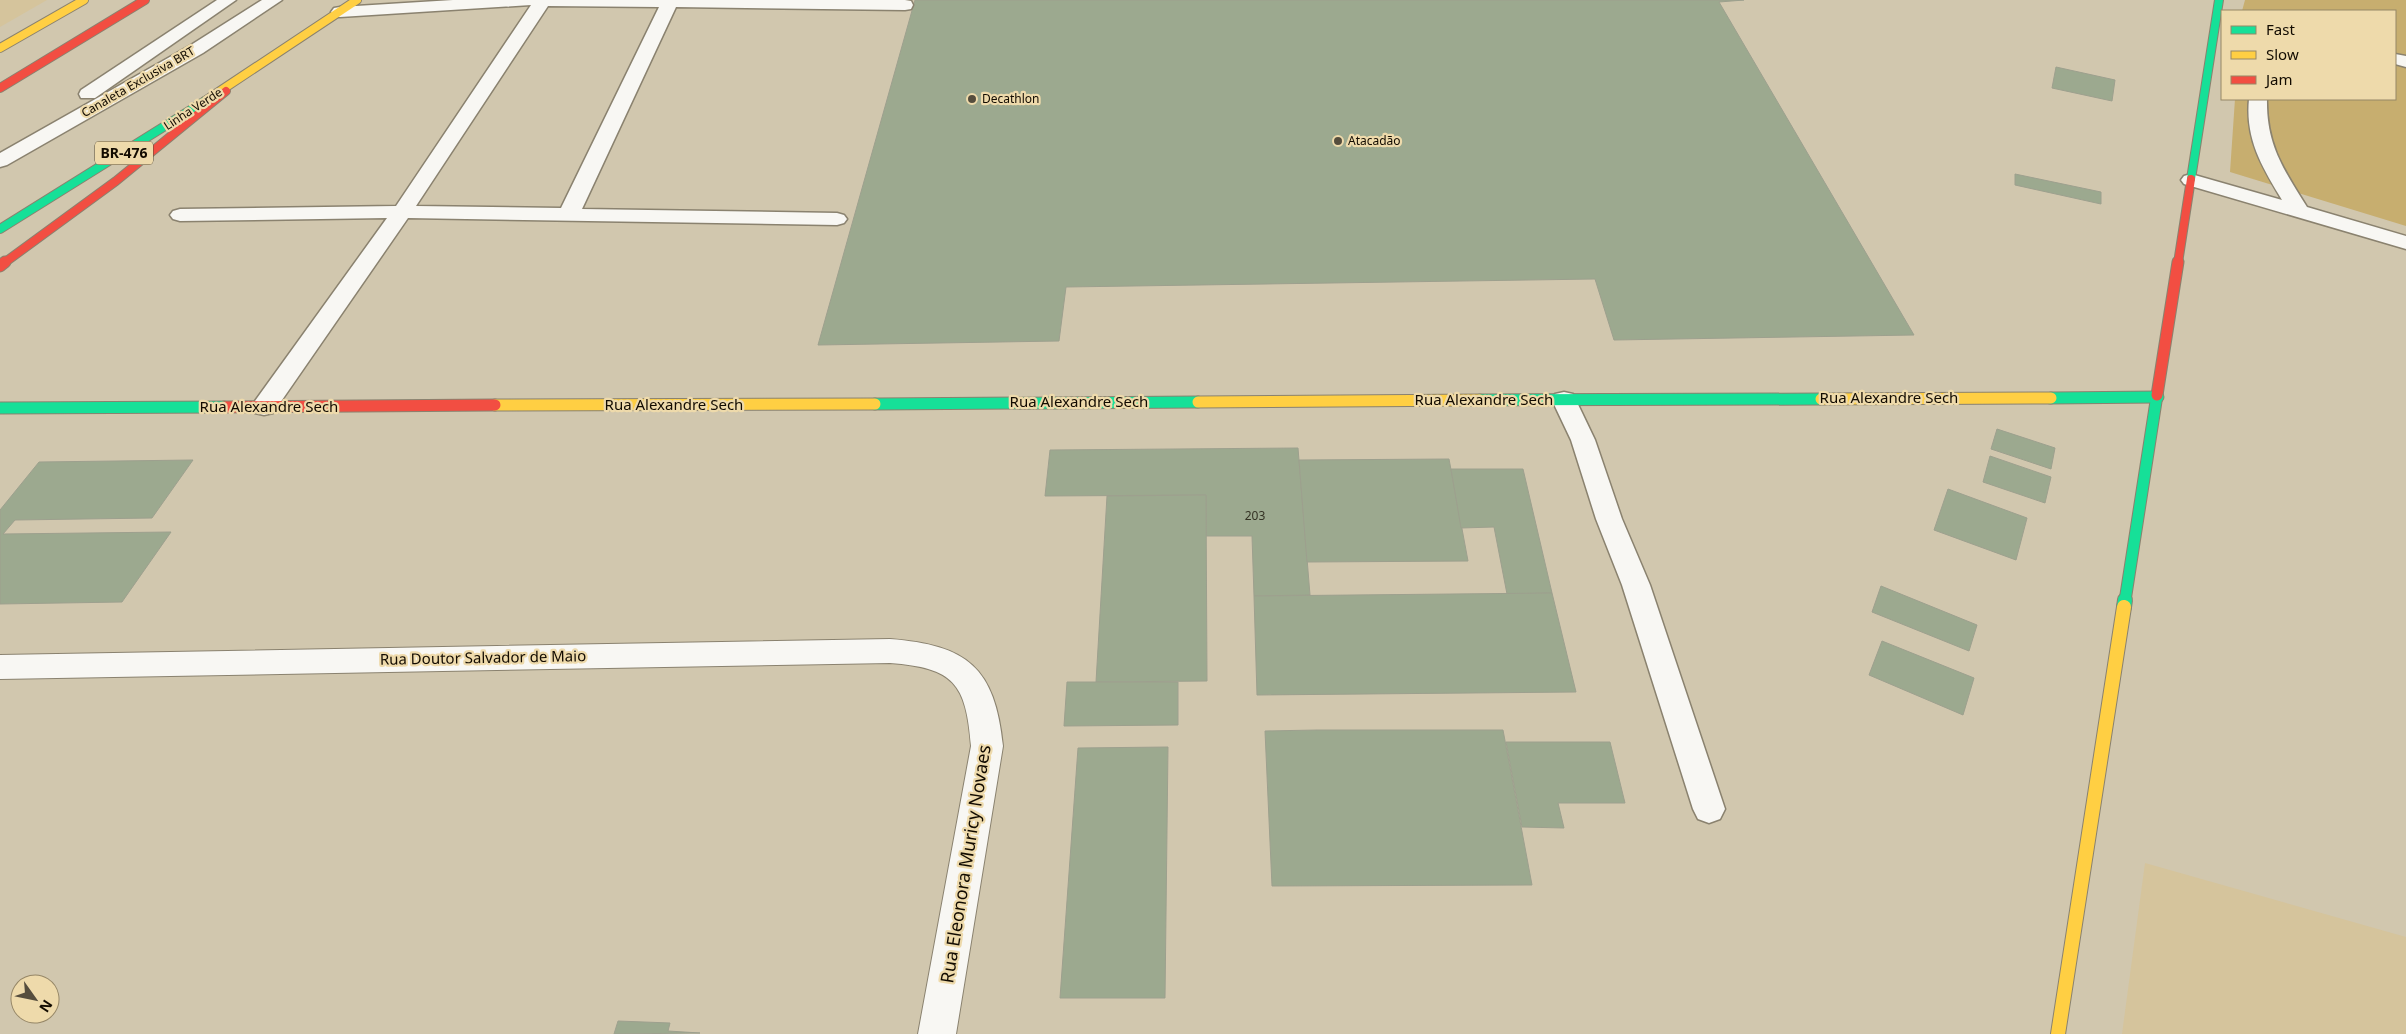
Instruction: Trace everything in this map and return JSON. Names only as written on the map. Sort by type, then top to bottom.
[{"type":"main road","points":[[0,48],[84,0]]},
{"type":"main road","points":[[0,88],[145,0]]},
{"type":"main road","name":"Linha Verde","points":[[0,229],[247,74],[357,0]]},
{"type":"main road","points":[[2058,1034],[2219,0]]},
{"type":"main road","points":[[0,266],[116,181],[247,74]]},
{"type":"main road","name":"Rua Alexandre Sech","points":[[0,408],[2158,397]]},
{"type":"street","name":"Rua Doutor Salvador de Maio","points":[[0,667],[890,651],[928,655],[962,670]]},
{"type":"street","name":"Rua Eleonora Muricy Novaes","points":[[937,1034],[987,746],[985,718],[978,692],[962,670]]},
{"type":"lane","name":"Canaleta Exclusiva BRT","points":[[0,155],[148,52],[228,0]]},
{"type":"lane","name":"Canaleta Exclusiva BRT","points":[[0,161],[197,49],[274,0]]},
{"type":"lane","points":[[340,12],[514,0],[905,5]]},
{"type":"lane","points":[[264,407],[402,212],[542,1]]},
{"type":"lane","points":[[568,216],[670,1]]},
{"type":"lane","points":[[2258,100],[2257,109],[2262,146],[2268,162],[2282,180],[2298,210]]},
{"type":"lane","points":[[2191,180],[2406,243]]},
{"type":"lane","points":[[180,215],[402,212],[488,215],[836,219]]},
{"type":"lane","points":[[1564,400],[1583,440],[1609,519],[1636,585],[1710,809]]},
{"type":"shaded area","points":[[0,0],[47,0],[0,27]]},
{"type":"shaded area","points":[[2245,0],[2406,0],[2406,226],[2230,172],[2235,100],[2396,100],[2396,10],[2242,10]]},
{"type":"shaded area","points":[[2145,863],[2406,937],[2406,1034],[2122,1034]]},
{"type":"building","name":"Atacadão","points":[[915,0],[1744,0],[1719,2],[1914,335],[1614,340],[1595,279],[1066,287],[1059,341],[818,345]]},
{"type":"building","points":[[2056,67],[2115,80],[2112,101],[2052,88]]},
{"type":"building","points":[[2015,174],[2101,192],[2101,204],[2015,185]]},
{"type":"building","points":[[1997,429],[2055,448],[2051,469],[1991,449]]},
{"type":"building","points":[[1298,448],[1310,595],[1254,596],[1252,536],[1206,536],[1206,495],[1045,496],[1050,450]]},
{"type":"building","points":[[1990,456],[2051,477],[2045,503],[1983,482]]},
{"type":"building","points":[[1449,459],[1468,561],[1307,562],[1299,460]]},
{"type":"building","points":[[193,460],[152,518],[15,520],[3,534],[171,532],[122,602],[0,604],[0,510],[39,462]]},
{"type":"building","points":[[1451,469],[1523,469],[1552,593],[1507,594],[1494,527],[1461,528]]},
{"type":"building","points":[[1948,489],[2027,518],[2016,560],[1934,530]]},
{"type":"building","points":[[1206,495],[1207,681],[1096,682],[1107,496]]},
{"type":"building","points":[[1881,586],[1977,625],[1969,651],[1872,612]]},
{"type":"building","points":[[1552,593],[1576,692],[1257,695],[1254,596]]},
{"type":"building","points":[[1882,641],[1974,678],[1963,715],[1869,675]]},
{"type":"building","points":[[1067,682],[1178,682],[1178,725],[1064,726]]},
{"type":"building","points":[[1503,730],[1532,885],[1272,886],[1265,731]]},
{"type":"building","points":[[1506,742],[1610,742],[1625,803],[1558,803],[1564,828],[1522,827]]},
{"type":"building","points":[[1168,747],[1165,998],[1060,998],[1078,748]]},
{"type":"building","points":[[618,1021],[670,1023],[668,1031],[700,1033],[614,1034]]},
{"type":"traffic: fast","points":[[2191,179],[2219,0]]},
{"type":"traffic: fast","points":[[0,229],[205,101]]},
{"type":"traffic: fast","points":[[2124,607],[2157,395]]},
{"type":"traffic: fast","points":[[2051,398],[2158,397]]},
{"type":"traffic: fast","points":[[1480,400],[1821,399]]},
{"type":"traffic: fast","points":[[875,404],[1198,402]]},
{"type":"traffic: fast","points":[[0,408],[224,407]]},
{"type":"traffic: slow","points":[[0,48],[84,0]]},
{"type":"traffic: slow","points":[[205,101],[357,0]]},
{"type":"traffic: slow","points":[[1821,399],[2051,398]]},
{"type":"traffic: slow","points":[[1198,402],[1480,400]]},
{"type":"traffic: slow","points":[[495,405],[875,404]]},
{"type":"traffic: slow","points":[[2058,1034],[2124,607]]},
{"type":"traffic: jam","points":[[0,88],[145,0]]},
{"type":"traffic: jam","points":[[0,266],[116,181],[226,91]]},
{"type":"traffic: jam","points":[[2157,395],[2191,179]]},
{"type":"traffic: jam","points":[[224,407],[495,405]]},
{"type":"place","name":"Decathlon","points":[[972,99]]},
{"type":"place","name":"Atacadão","points":[[1338,141]]}]
